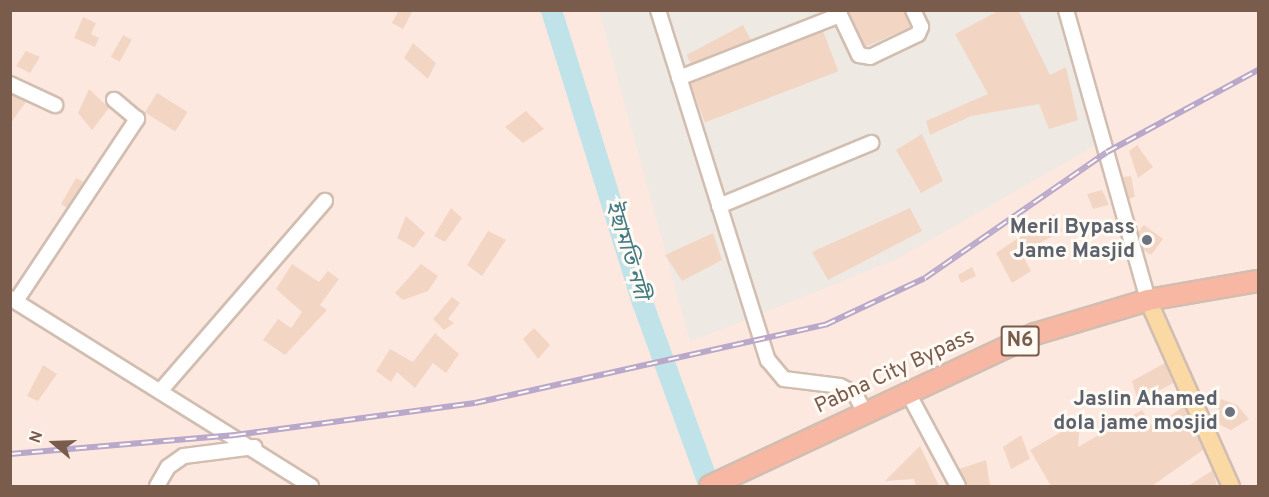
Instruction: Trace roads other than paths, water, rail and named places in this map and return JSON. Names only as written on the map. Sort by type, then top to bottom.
[{"type":"highway","name":"Pabna City Bypass","points":[[710,486],[864,411],[1035,334],[1148,300],[1258,281]]},
{"type":"main road","points":[[1148,300],[1230,486]]},
{"type":"street","points":[[657,10],[719,206],[776,374],[840,386],[855,394],[864,411]]},
{"type":"street","points":[[679,78],[840,15],[860,55],[870,57],[918,34],[921,27],[913,10]]},
{"type":"street","points":[[1066,10],[1148,300]]},
{"type":"street","points":[[10,84],[55,105]]},
{"type":"street","points":[[114,100],[137,119],[13,299],[162,389],[311,486]]},
{"type":"street","points":[[719,206],[871,143]]},
{"type":"street","points":[[162,389],[325,201]]},
{"type":"street","points":[[907,391],[957,486]]},
{"type":"street","points":[[156,486],[168,467],[184,456],[254,447]]},
{"type":"waterway","name":"ইছামতি নদী","points":[[551,10],[642,302],[709,486]]},
{"type":"railway","points":[[10,454],[235,435],[475,403],[825,325],[925,278],[1107,152],[1258,70]]},
{"type":"place","name":"Meril Bypass Jame Masjid","points":[[1147,240]]},
{"type":"place","name":"Jaslin Ahamed dola jame mosjid","points":[[1230,412]]}]
